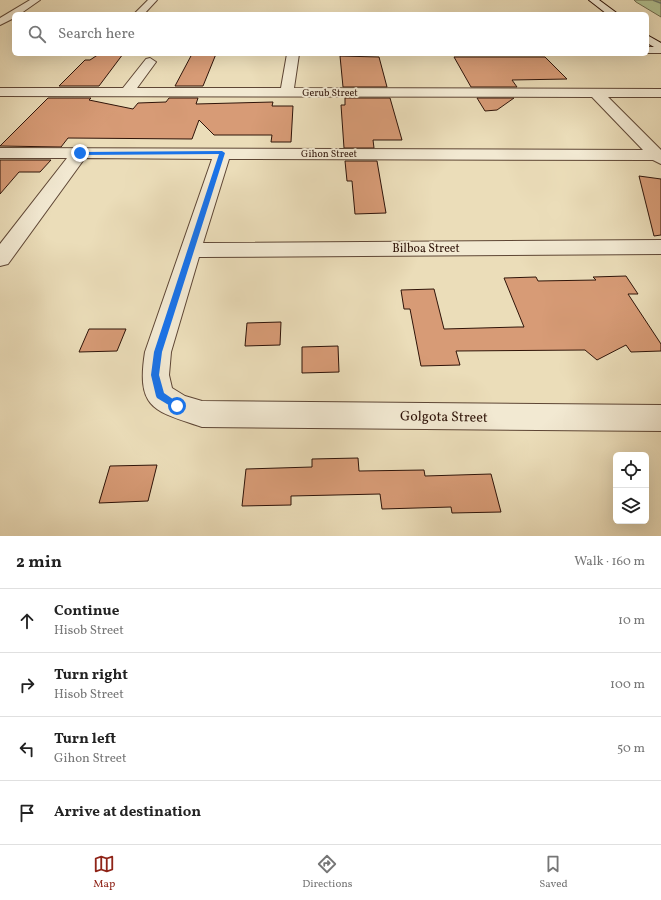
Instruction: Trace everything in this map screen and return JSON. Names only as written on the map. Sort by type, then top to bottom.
[{"type":"street","points":[[16,12],[36,0]]},
{"type":"street","points":[[141,12],[153,0]]},
{"type":"street","points":[[593,0],[610,12]]},
{"type":"street","points":[[6,7],[24,7]]},
{"type":"street","points":[[0,22],[12,14]]},
{"type":"street","points":[[649,40],[661,49]]},
{"type":"street","points":[[649,50],[661,49]]},
{"type":"street","points":[[287,92],[293,56]]},
{"type":"street","points":[[128,91],[150,62]]},
{"type":"street","name":"Gerub Street","points":[[2,93],[128,91],[661,93]]},
{"type":"street","points":[[596,93],[659,157]]},
{"type":"street","name":"Gihon Street","points":[[0,153],[222,153],[659,157]]},
{"type":"street","points":[[0,259],[80,153]]},
{"type":"street","name":"Golgota Street","points":[[222,153],[158,352],[155,375],[160,396],[177,406],[202,414],[661,418]]},
{"type":"street","name":"Bilboa Street","points":[[192,250],[661,247]]},
{"type":"green space","points":[[634,0],[661,0],[661,17],[636,2]]},
{"type":"building","points":[[96,56],[122,56],[99,86],[59,86],[85,60],[90,60]]},
{"type":"building","points":[[191,56],[215,56],[203,86],[175,86]]},
{"type":"building","points":[[340,56],[379,57],[387,87],[343,87]]},
{"type":"building","points":[[454,57],[545,57],[567,79],[512,80],[517,87],[471,87]]},
{"type":"building","points":[[48,98],[91,98],[89,100],[133,109],[138,103],[166,102],[169,98],[198,98],[196,104],[273,102],[272,106],[293,106],[291,142],[271,142],[272,135],[214,135],[199,120],[192,139],[68,138],[61,147],[0,146]]},
{"type":"building","points":[[345,98],[390,98],[402,140],[373,140],[374,148],[344,148],[341,105],[345,105]]},
{"type":"building","points":[[477,98],[514,98],[497,110],[485,111]]},
{"type":"building","points":[[0,160],[51,160],[40,172],[19,172],[0,194]]},
{"type":"building","points":[[345,161],[377,161],[386,213],[355,214],[352,181],[347,181]]},
{"type":"building","points":[[639,176],[661,179],[661,235],[654,236]]},
{"type":"building","points":[[626,276],[638,294],[628,294],[661,344],[661,351],[631,352],[626,345],[597,360],[585,350],[456,351],[460,365],[421,366],[410,309],[404,309],[401,290],[434,289],[444,329],[524,327],[504,278],[536,277],[538,281],[596,280],[593,277]]},
{"type":"building","points":[[281,322],[280,345],[245,346],[247,323]]},
{"type":"building","points":[[89,329],[126,329],[117,351],[79,352]]},
{"type":"building","points":[[338,346],[339,372],[302,373],[302,347]]},
{"type":"building","points":[[358,458],[359,471],[424,470],[425,476],[491,474],[501,512],[452,513],[451,507],[382,509],[380,494],[291,496],[291,505],[242,506],[246,469],[312,467],[312,459]]},
{"type":"building","points":[[157,465],[148,501],[99,503],[110,466]]},
{"type":"waterway","points":[[654,0],[661,3]]},
{"type":"route","points":[[80,153],[222,153],[158,352],[155,375],[160,396],[177,406]]}]
